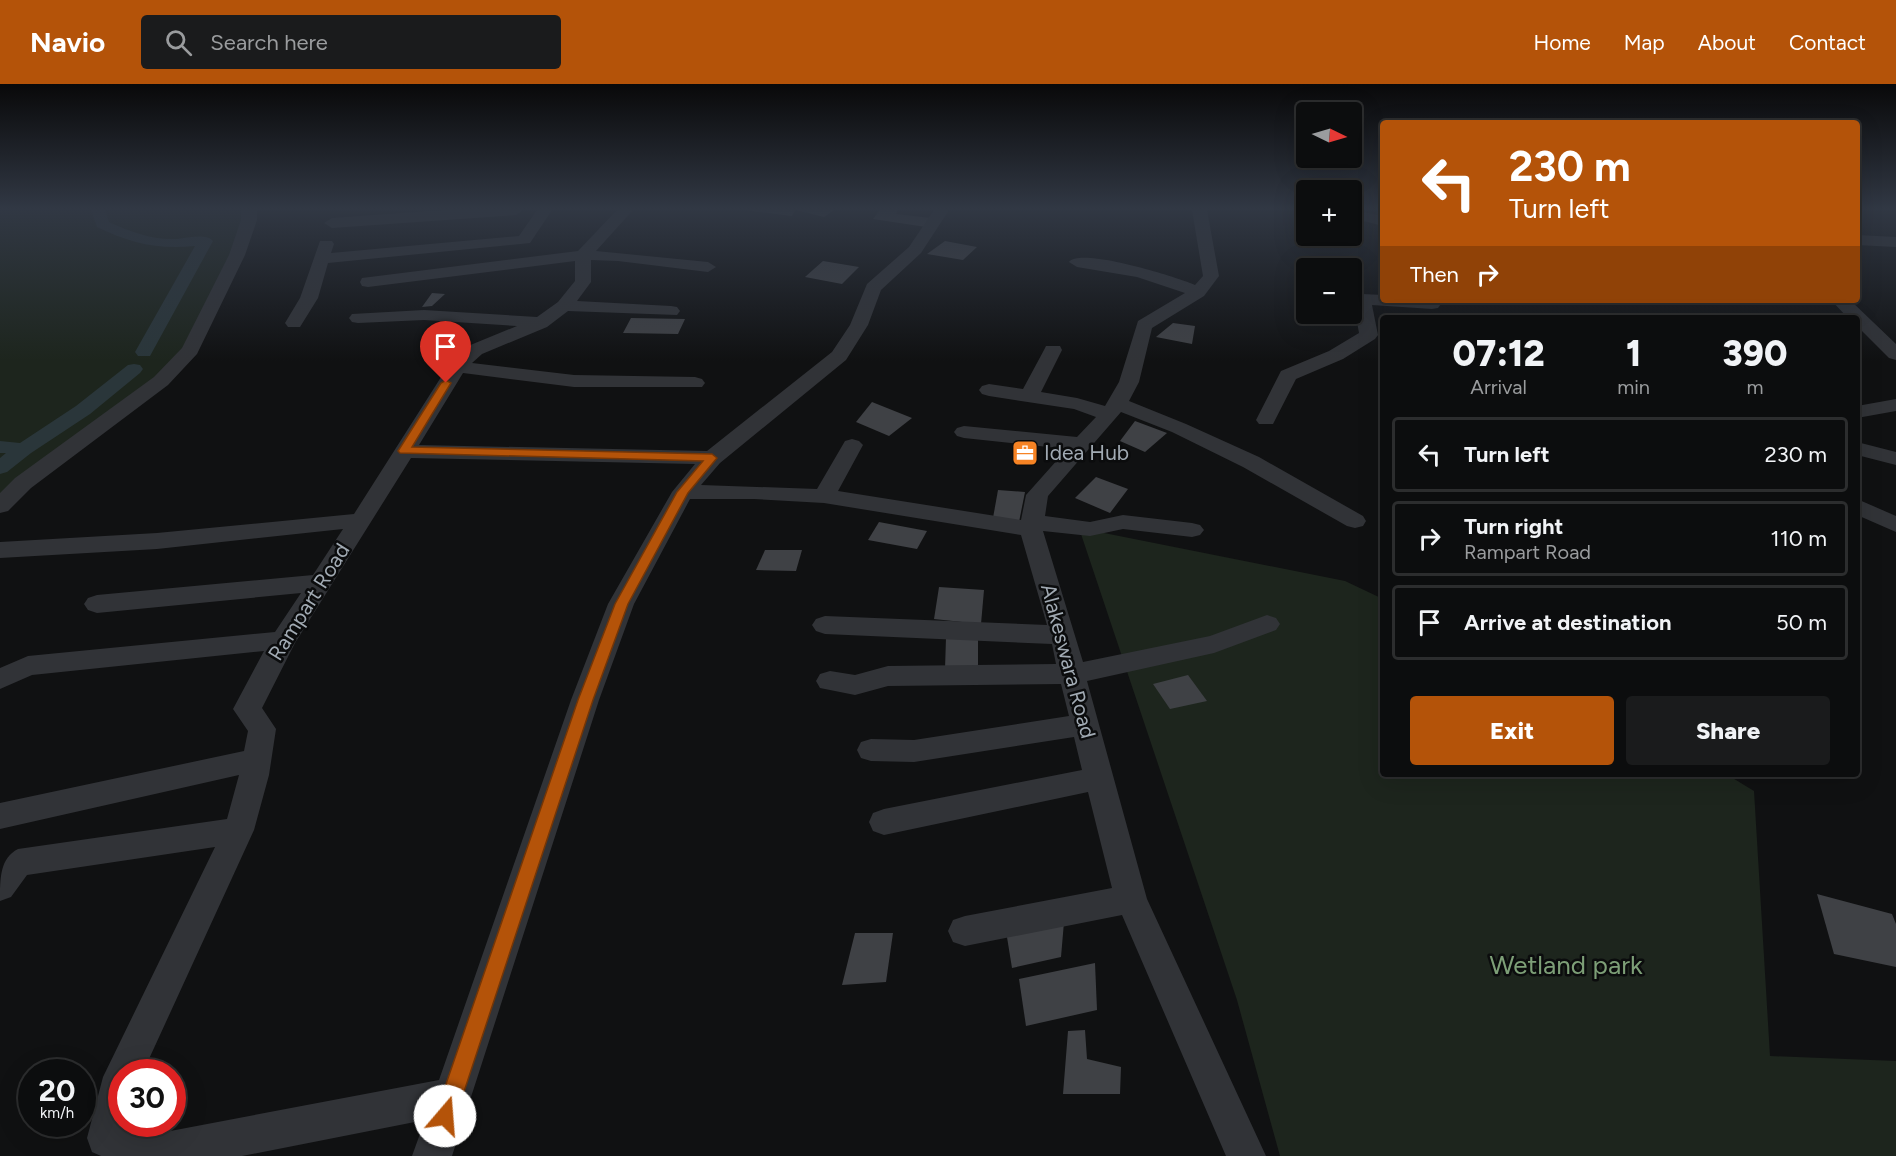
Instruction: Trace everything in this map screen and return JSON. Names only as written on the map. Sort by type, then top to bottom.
[{"type":"street","points":[[0,506],[23,483],[161,381],[190,350],[235,260]]},
{"type":"street","points":[[294,323],[309,298],[321,260]]},
{"type":"street","points":[[368,282],[543,260]]},
{"type":"street","name":"Rampart Road","points":[[130,1059],[239,830],[254,775],[262,729],[247,709],[282,640],[457,367],[475,350],[541,323],[564,306],[583,282],[583,260]]},
{"type":"street","points":[[651,260],[708,267]]},
{"type":"street","points":[[432,1156],[585,700],[617,615],[683,492],[712,458],[839,356],[859,325],[873,288],[904,260]]},
{"type":"street","points":[[1077,262],[1120,267],[1161,276],[1198,292],[1211,276],[1208,260]]},
{"type":"street","name":"Alakeswara Road","points":[[1198,292],[1144,325],[1129,382],[1113,409],[1037,495],[1031,526],[1063,635],[1131,899],[1246,1156]]},
{"type":"street","points":[[1266,420],[1288,375],[1376,338],[1362,300],[1380,301]]},
{"type":"street","points":[[1414,303],[1431,303]]},
{"type":"street","points":[[1843,303],[1855,315]]},
{"type":"street","points":[[564,306],[671,310]]},
{"type":"street","points":[[358,318],[424,315],[541,323]]},
{"type":"street","points":[[1860,320],[1892,347]]},
{"type":"street","points":[[1029,396],[1053,350]]},
{"type":"street","points":[[457,367],[573,381],[695,384]]},
{"type":"street","points":[[989,390],[1113,409],[1179,428],[1251,462],[1355,521]]},
{"type":"street","points":[[1860,411],[1896,405]]},
{"type":"street","points":[[964,432],[1082,444]]},
{"type":"street","points":[[824,496],[852,445]]},
{"type":"street","points":[[1860,449],[1896,459]]},
{"type":"street","points":[[404,451],[712,458]]},
{"type":"street","points":[[683,492],[754,492],[824,496],[1031,526],[1090,529],[1123,522],[1192,530]]},
{"type":"street","points":[[1860,507],[1896,525]]},
{"type":"street","points":[[0,550],[157,541],[361,520]]},
{"type":"street","points":[[97,604],[318,583]]},
{"type":"street","points":[[830,681],[855,685],[888,676],[1072,675],[1214,644],[1268,624]]},
{"type":"street","points":[[825,626],[1063,635]]},
{"type":"street","points":[[0,678],[28,666],[282,640]]},
{"type":"street","points":[[871,750],[914,751],[1085,724]]},
{"type":"street","points":[[0,816],[255,760]]},
{"type":"street","points":[[884,822],[1100,778]]},
{"type":"street","points":[[0,887],[18,863],[239,830]]},
{"type":"street","points":[[965,931],[1131,899]]},
{"type":"street","points":[[108,1130],[106,1138],[141,1156],[452,1096]]},
{"type":"green space","points":[[0,260],[228,260],[190,350],[0,506]]},
{"type":"green space","name":"Wetland park","points":[[1079,528],[1345,581],[1380,598],[1380,777],[1731,777],[1754,791],[1770,1056],[1896,1061],[1896,1156],[1280,1156],[1237,1000]]},
{"type":"building","points":[[823,261],[859,267],[842,284],[805,277]]},
{"type":"building","points":[[432,293],[445,294],[432,306],[422,307]]},
{"type":"building","points":[[631,318],[685,319],[678,334],[623,333]]},
{"type":"building","points":[[1173,323],[1195,326],[1192,344],[1156,337]]},
{"type":"building","points":[[872,402],[912,418],[889,436],[856,422]]},
{"type":"building","points":[[1135,421],[1167,433],[1145,452],[1120,441]]},
{"type":"building","points":[[1096,477],[1128,489],[1110,513],[1075,498]]},
{"type":"building","points":[[998,490],[1025,492],[1019,522],[993,518]]},
{"type":"building","points":[[879,522],[927,531],[917,549],[868,540]]},
{"type":"building","points":[[765,550],[802,550],[796,571],[756,570]]},
{"type":"building","points":[[939,587],[984,590],[981,624],[934,619]]},
{"type":"building","points":[[946,637],[978,638],[978,670],[945,670]]},
{"type":"building","points":[[1188,675],[1207,701],[1170,709],[1153,684]]},
{"type":"building","points":[[1817,894],[1892,914],[1896,924],[1896,967],[1834,954]]},
{"type":"building","points":[[1064,922],[1061,957],[1012,968],[1006,931]]},
{"type":"building","points":[[855,933],[893,933],[886,982],[842,985]]},
{"type":"building","points":[[1095,963],[1097,1010],[1026,1026],[1019,979]]},
{"type":"building","points":[[1085,1030],[1087,1059],[1121,1067],[1120,1094],[1063,1094],[1068,1031]]},
{"type":"waterway","points":[[144,352],[195,260]]},
{"type":"waterway","points":[[24,449],[83,410],[134,369]]},
{"type":"waterway","points":[[0,447],[24,449]]},
{"type":"waterway","points":[[0,468],[24,449]]},
{"type":"place","name":"Idea Hub","points":[[1025,453]]},
{"type":"route","points":[[445,1116],[585,700],[621,604],[683,492],[712,458],[404,451],[446,383]]}]
